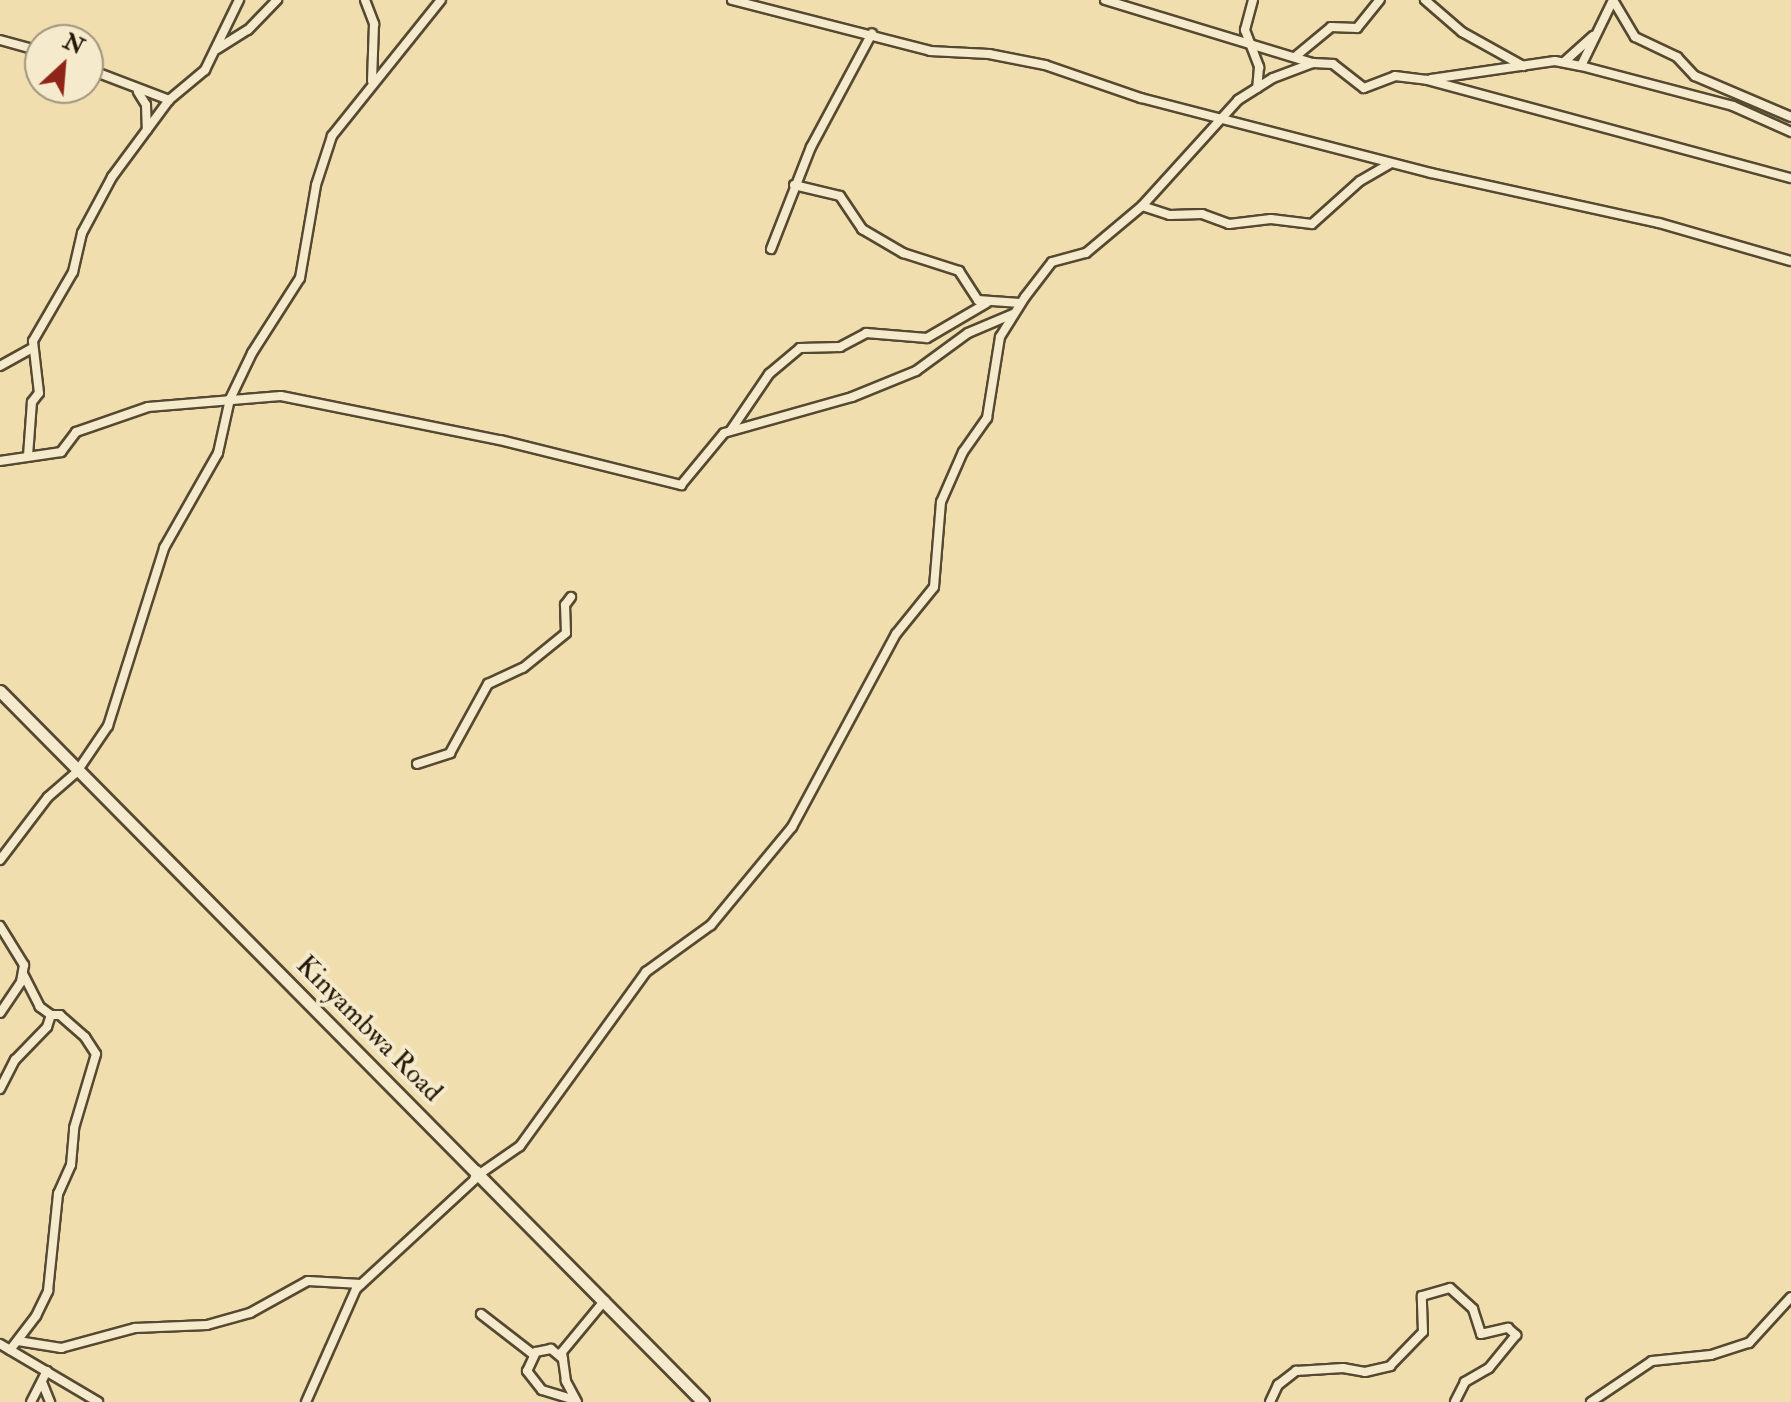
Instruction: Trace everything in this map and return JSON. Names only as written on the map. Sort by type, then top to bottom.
[{"type":"street","points":[[217,49],[248,30],[277,0]]},
{"type":"street","points":[[365,0],[374,19],[372,81]]},
{"type":"street","points":[[0,860],[48,797],[76,773],[108,726],[164,548],[218,453],[230,399],[300,278],[323,155],[372,81],[441,0]]},
{"type":"street","points":[[732,0],[872,33],[930,51],[989,54],[1045,65],[1219,119],[1395,164],[1659,223],[1791,261]]},
{"type":"street","points":[[1105,0],[1313,63],[1342,68],[1364,88],[1395,76],[1427,80],[1791,178]]},
{"type":"street","points":[[1253,0],[1245,30],[1259,67],[1257,88]]},
{"type":"street","points":[[1296,56],[1331,27],[1357,28],[1380,0]]},
{"type":"street","points":[[1425,0],[1471,38],[1523,66]]},
{"type":"street","points":[[1581,66],[1613,0],[1635,37],[1677,57],[1695,76],[1791,117]]},
{"type":"street","points":[[28,456],[30,410],[39,393],[31,349],[42,321],[73,272],[94,209],[169,100],[195,82],[217,49],[238,2]]},
{"type":"street","points":[[1564,62],[1597,29]]},
{"type":"street","points":[[771,249],[794,185],[872,33]]},
{"type":"street","points":[[0,40],[24,47]]},
{"type":"street","points":[[1427,80],[1564,62],[1733,106],[1791,132]]},
{"type":"street","points":[[306,1402],[361,1284],[474,1180],[479,1171],[520,1146],[646,972],[711,925],[792,827],[896,634],[934,587],[941,502],[963,452],[987,418],[995,357],[1020,303],[1052,262],[1086,253],[1142,206],[1219,119],[1257,88],[1313,63]]},
{"type":"street","points":[[104,76],[169,100]]},
{"type":"street","points":[[138,91],[146,105],[147,130]]},
{"type":"street","points":[[1142,206],[1170,215],[1202,214],[1229,224],[1271,219],[1312,224],[1360,181],[1395,164]]},
{"type":"street","points":[[794,185],[840,196],[862,229],[903,253],[959,271],[969,293],[987,303],[1020,303]]},
{"type":"street","points":[[731,431],[769,374],[800,348],[840,347],[866,333],[927,338],[987,303]]},
{"type":"street","points":[[0,461],[61,452],[76,432],[148,407],[230,399],[308,398],[681,485],[691,479],[716,439],[731,431],[852,397],[916,371],[968,333],[1014,314]]},
{"type":"street","points":[[0,366],[31,349]]},
{"type":"street","points":[[417,764],[450,753],[488,684],[523,668],[566,633],[565,605],[571,597]]},
{"type":"street","name":"Kinyambwa Road","points":[[0,691],[76,773],[479,1171],[703,1402]]},
{"type":"street","points":[[0,926],[13,940],[23,974],[40,1007],[51,1015],[60,1015],[85,1037],[96,1054],[74,1128],[72,1161],[58,1194],[48,1291],[10,1350]]},
{"type":"street","points":[[0,1013],[23,974]]},
{"type":"street","points":[[0,1093],[15,1060],[47,1027],[51,1015]]},
{"type":"street","points":[[18,1341],[61,1348],[135,1328],[207,1325],[250,1313],[308,1281],[361,1284]]},
{"type":"street","points":[[1270,1402],[1278,1385],[1296,1371],[1343,1368],[1365,1372],[1390,1366],[1423,1332],[1422,1296],[1450,1288],[1473,1309],[1481,1334],[1508,1328],[1516,1335],[1489,1368],[1465,1382],[1455,1402]]},
{"type":"street","points":[[1591,1402],[1652,1361],[1711,1355],[1749,1343],[1791,1297]]},
{"type":"street","points":[[563,1359],[551,1349],[534,1355],[527,1371],[533,1382],[556,1397],[576,1401],[563,1359],[566,1342],[605,1300]]},
{"type":"street","points":[[481,1314],[534,1355]]},
{"type":"street","points":[[0,1344],[98,1402]]},
{"type":"street","points":[[31,1402],[47,1371]]},
{"type":"street","points":[[42,1382],[50,1402]]}]
